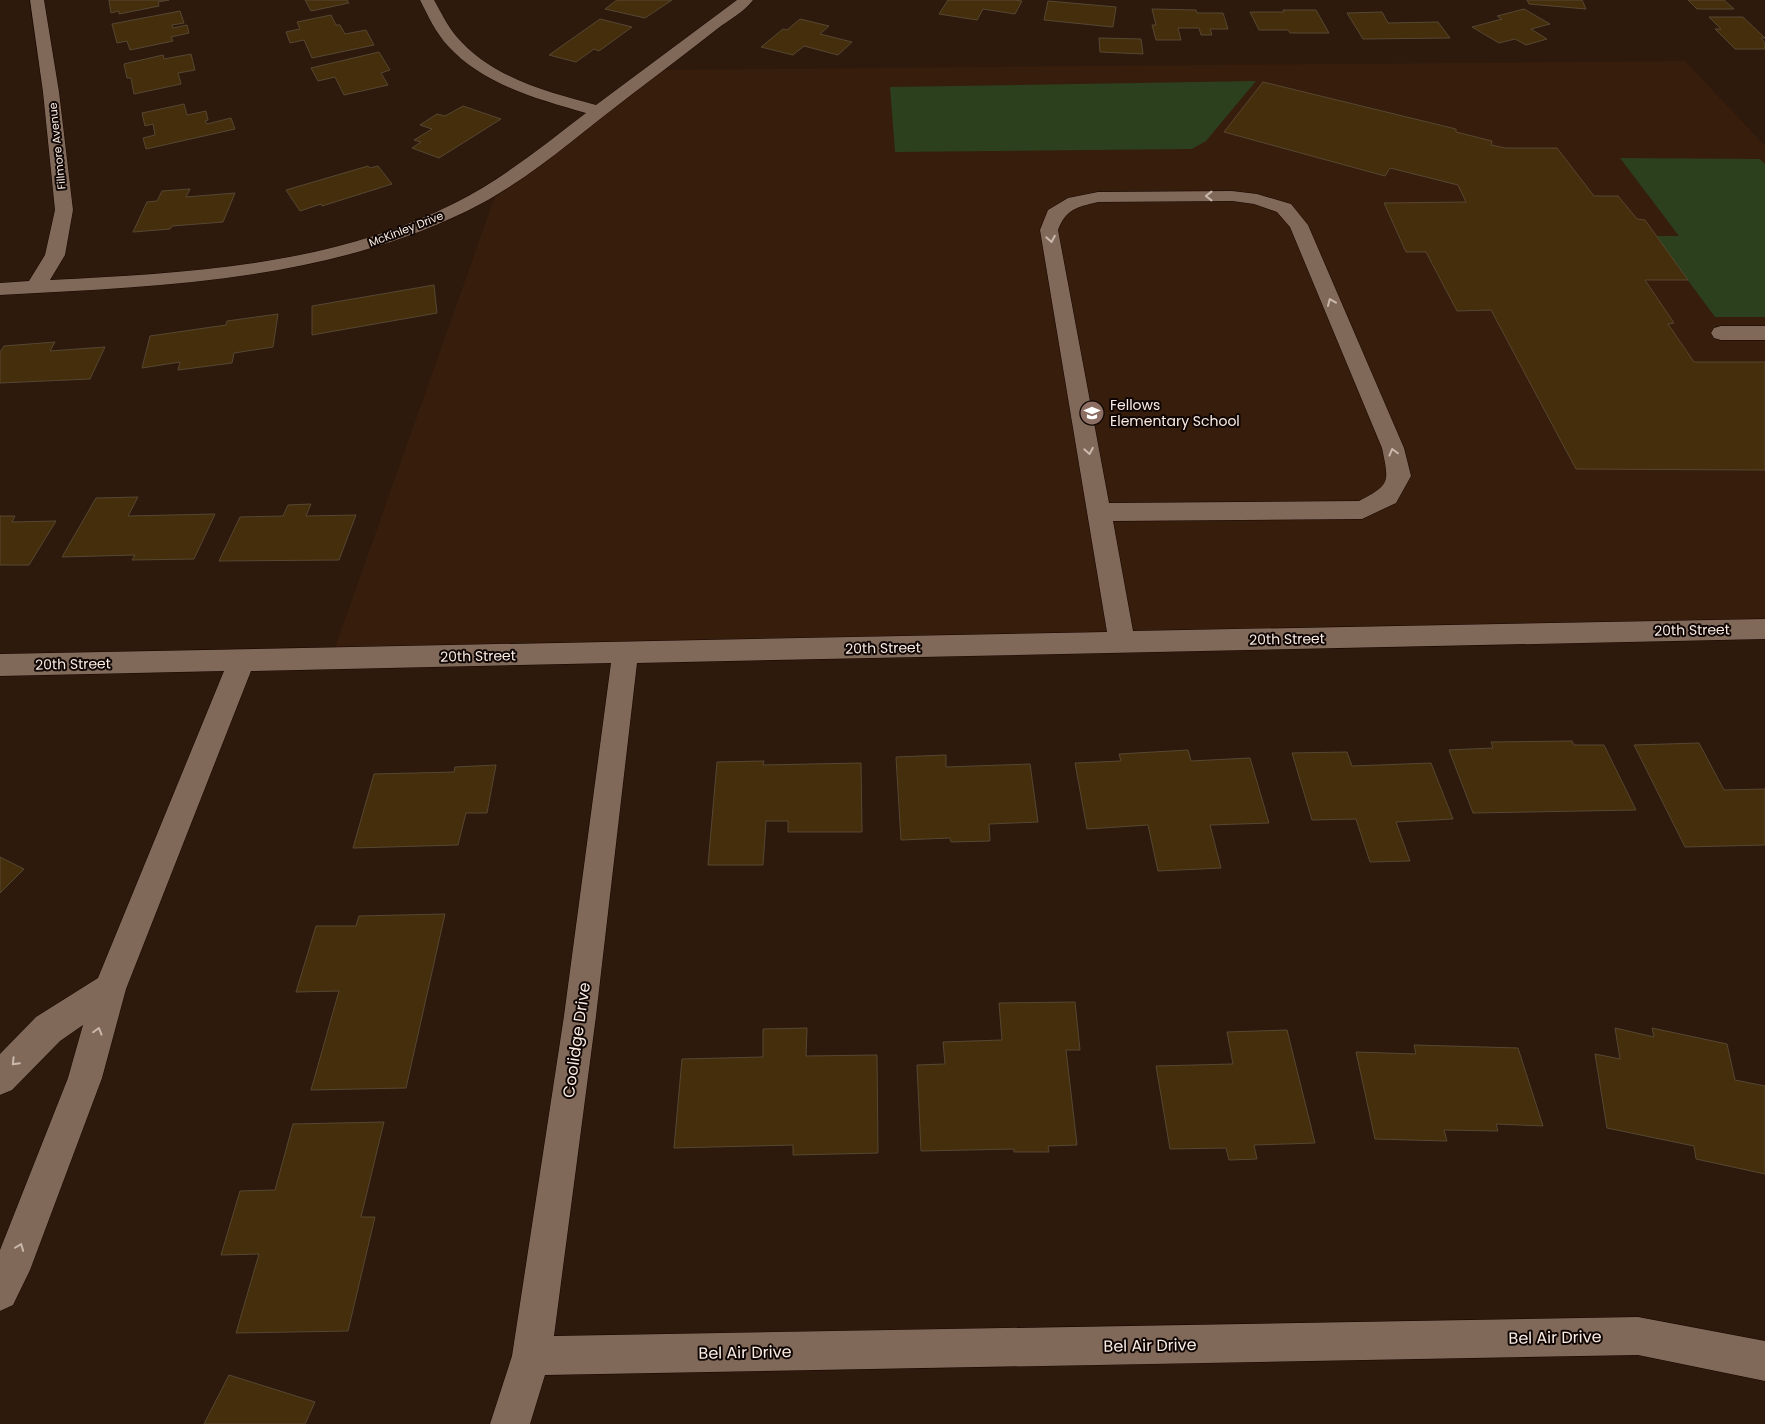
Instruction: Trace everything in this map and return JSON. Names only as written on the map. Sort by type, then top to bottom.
[{"type":"street","name":"Fillmore Avenue","points":[[36,287],[55,255],[64,210],[51,92],[37,0]]},
{"type":"street","points":[[427,0],[453,42],[475,62],[501,79],[542,96],[599,111]]},
{"type":"street","name":"McKinley Drive","points":[[0,289],[222,274],[291,263],[360,247],[417,227],[462,207],[535,161],[746,0]]},
{"type":"street","points":[[1099,512],[1362,510],[1388,497],[1399,476],[1393,448],[1299,225],[1284,208],[1257,199],[1232,196],[1098,197],[1074,202],[1055,214],[1050,230],[1099,512],[1122,643]]},
{"type":"street","points":[[1721,333],[1765,333]]},
{"type":"street","name":"20th Street","points":[[0,665],[625,654],[1765,629]]},
{"type":"street","name":"Coolidge Drive","points":[[510,1424],[532,1356],[580,1016],[625,654]]},
{"type":"street","points":[[0,1292],[15,1260],[85,1078],[110,990],[242,660]]},
{"type":"street","points":[[0,1078],[48,1029],[110,990]]},
{"type":"street","name":"Bel Air Drive","points":[[532,1356],[1638,1336],[1765,1361]]},
{"type":"shaded area","name":"Fellows Elementary School","points":[[1685,61],[1765,146],[1765,629],[331,659],[499,185],[653,70]]},
{"type":"green space","points":[[1256,81],[1206,141],[1192,149],[895,152],[890,87]]},
{"type":"green space","points":[[1620,158],[1760,159],[1765,164],[1765,317],[1715,317],[1655,236],[1679,236]]},
{"type":"building","points":[[109,0],[169,0],[158,2],[159,6],[119,14],[119,11],[111,13]]},
{"type":"building","points":[[305,0],[347,0],[349,3],[311,11]]},
{"type":"building","points":[[617,0],[672,0],[645,18],[605,9]]},
{"type":"building","points":[[948,0],[1022,1],[1015,14],[983,9],[977,20],[939,14]]},
{"type":"building","points":[[1527,0],[1582,0],[1586,9],[1529,4]]},
{"type":"building","points":[[1688,0],[1724,0],[1734,9],[1697,9]]},
{"type":"building","points":[[1048,1],[1116,7],[1113,27],[1044,20]]},
{"type":"building","points":[[1152,9],[1223,13],[1228,29],[1210,29],[1212,35],[1201,35],[1199,28],[1178,28],[1181,40],[1156,40],[1152,25],[1156,25]]},
{"type":"building","points":[[1524,9],[1550,24],[1531,29],[1547,39],[1526,45],[1515,39],[1499,43],[1472,27],[1502,19],[1497,16]]},
{"type":"building","points":[[1283,10],[1316,10],[1329,33],[1290,33],[1288,30],[1259,30],[1250,12],[1284,12]]},
{"type":"building","points":[[180,11],[184,23],[172,25],[173,28],[187,25],[189,33],[171,37],[173,41],[130,50],[127,41],[117,43],[112,24]]},
{"type":"building","points":[[1382,12],[1388,23],[1438,22],[1450,38],[1363,39],[1347,13]]},
{"type":"building","points":[[331,15],[336,25],[340,25],[345,34],[366,30],[374,45],[312,58],[304,40],[290,43],[286,32],[300,29],[297,22]]},
{"type":"building","points":[[1709,17],[1743,17],[1765,38],[1761,38],[1765,43],[1765,49],[1735,49],[1715,29],[1721,29]]},
{"type":"building","points":[[600,19],[632,27],[599,51],[594,49],[576,62],[549,55]]},
{"type":"building","points":[[800,19],[829,26],[820,34],[852,42],[838,55],[804,46],[793,55],[761,47],[783,29],[787,30]]},
{"type":"building","points":[[1099,38],[1141,39],[1143,54],[1100,52]]},
{"type":"building","points":[[379,52],[390,70],[381,73],[388,85],[344,95],[335,77],[318,81],[311,68]]},
{"type":"building","points":[[191,54],[195,70],[178,73],[181,84],[134,94],[131,78],[127,78],[124,64],[163,55],[164,59]]},
{"type":"building","points":[[1263,82],[1456,129],[1456,132],[1492,141],[1491,145],[1505,148],[1557,148],[1594,196],[1618,196],[1637,219],[1645,220],[1688,280],[1645,280],[1674,323],[1668,324],[1694,362],[1765,362],[1765,470],[1576,469],[1491,310],[1457,311],[1426,252],[1406,252],[1384,203],[1466,202],[1458,185],[1390,168],[1385,176],[1224,132]]},
{"type":"building","points":[[184,104],[187,115],[206,111],[208,120],[205,121],[207,124],[231,118],[235,129],[146,149],[143,138],[155,135],[153,124],[145,126],[142,113]]},
{"type":"building","points":[[463,106],[501,119],[439,158],[412,148],[421,142],[414,140],[432,129],[420,125],[437,114],[445,116]]},
{"type":"building","points":[[368,166],[370,168],[378,166],[392,184],[300,211],[286,190]]},
{"type":"building","points":[[190,189],[186,197],[235,193],[223,222],[172,226],[170,229],[133,232],[147,202],[157,201],[162,191]]},
{"type":"building","points":[[434,285],[437,313],[312,335],[312,306]]},
{"type":"building","points":[[278,314],[273,347],[234,353],[232,363],[178,370],[180,362],[142,368],[150,336],[226,325],[227,321]]},
{"type":"building","points":[[55,342],[50,351],[105,347],[90,379],[0,383],[0,352],[4,346]]},
{"type":"building","points":[[138,497],[128,516],[215,514],[194,559],[132,560],[135,555],[62,557],[96,498]]},
{"type":"building","points":[[311,504],[306,516],[356,515],[339,560],[219,561],[240,517],[283,516],[288,505]]},
{"type":"building","points":[[0,516],[15,516],[12,522],[56,521],[29,565],[0,565]]},
{"type":"building","points":[[1572,741],[1574,745],[1604,745],[1636,810],[1473,813],[1449,750],[1493,748],[1491,742]]},
{"type":"building","points":[[1699,743],[1724,790],[1765,789],[1765,845],[1685,847],[1634,745]]},
{"type":"building","points":[[1188,750],[1191,761],[1250,758],[1269,823],[1210,825],[1221,868],[1158,871],[1148,825],[1087,829],[1075,763],[1121,761],[1119,754]]},
{"type":"building","points":[[1347,752],[1352,766],[1431,763],[1453,819],[1396,822],[1410,861],[1370,862],[1356,819],[1312,820],[1292,753]]},
{"type":"building","points":[[946,755],[946,767],[1030,764],[1038,822],[989,824],[990,841],[951,842],[950,838],[901,840],[896,757]]},
{"type":"building","points":[[764,761],[763,765],[861,763],[862,832],[788,832],[788,821],[766,821],[763,865],[708,865],[717,762]]},
{"type":"building","points":[[496,765],[487,813],[466,813],[458,845],[353,848],[374,774],[454,772],[455,767]]},
{"type":"building","points":[[0,857],[24,869],[0,893]]},
{"type":"building","points":[[445,914],[406,1088],[311,1090],[339,991],[296,992],[316,926],[356,926],[359,916]]},
{"type":"building","points":[[1075,1002],[1080,1050],[1066,1050],[1077,1145],[1048,1146],[1049,1152],[1014,1152],[1014,1149],[921,1151],[917,1065],[945,1064],[943,1042],[1002,1040],[999,1003]]},
{"type":"building","points":[[807,1028],[806,1056],[877,1055],[878,1153],[793,1155],[793,1145],[674,1148],[682,1059],[763,1057],[763,1029]]},
{"type":"building","points":[[1615,1028],[1654,1037],[1652,1028],[1727,1044],[1735,1080],[1765,1086],[1765,1174],[1696,1159],[1694,1146],[1607,1128],[1595,1054],[1620,1059]]},
{"type":"building","points":[[1287,1030],[1315,1143],[1254,1145],[1257,1159],[1229,1160],[1226,1148],[1170,1149],[1156,1066],[1233,1064],[1227,1032]]},
{"type":"building","points":[[1414,1045],[1518,1048],[1543,1126],[1496,1124],[1498,1131],[1444,1130],[1447,1141],[1375,1139],[1356,1052],[1416,1054]]},
{"type":"building","points":[[384,1122],[361,1217],[375,1217],[348,1331],[236,1333],[259,1254],[221,1255],[240,1191],[275,1190],[293,1124]]},
{"type":"building","points":[[229,1375],[315,1402],[305,1424],[204,1424]]},
{"type":"place","name":"Fellows Elementary School","points":[[1092,413]]}]
